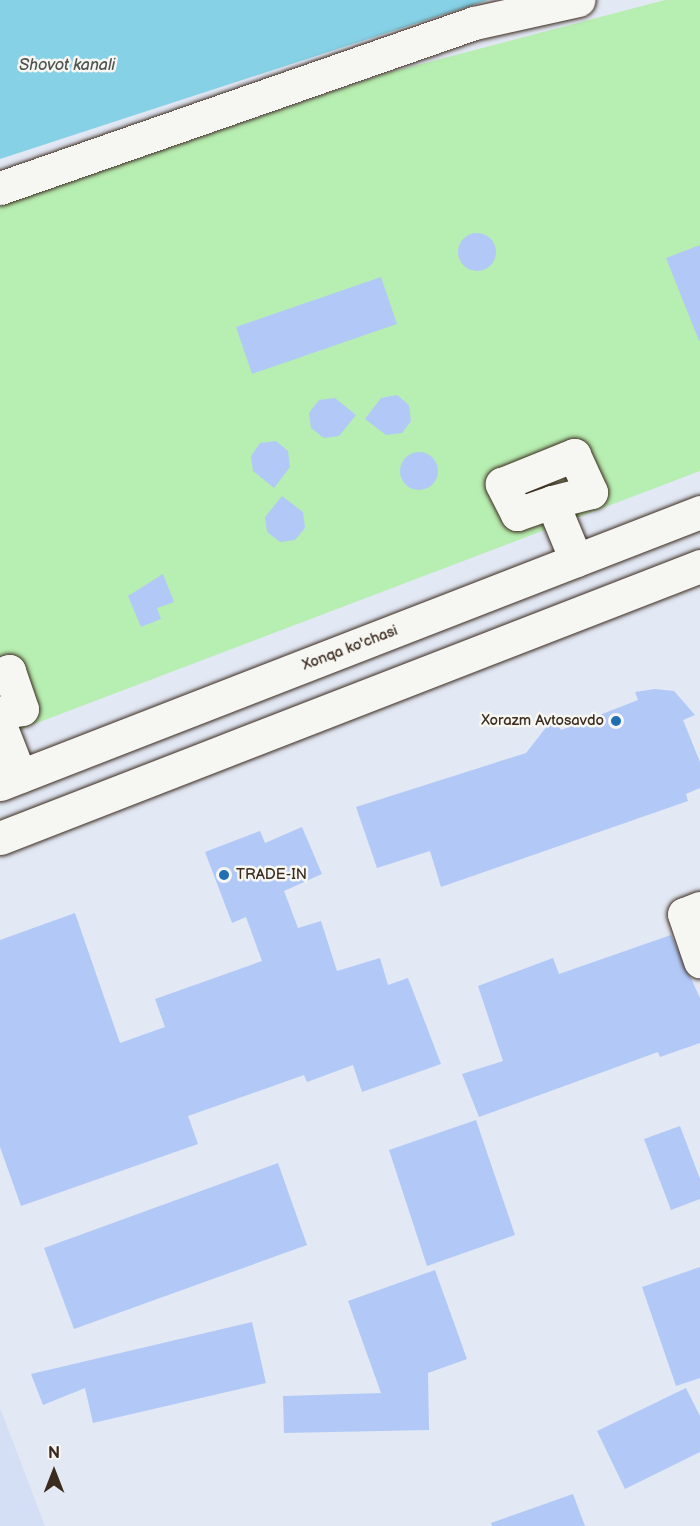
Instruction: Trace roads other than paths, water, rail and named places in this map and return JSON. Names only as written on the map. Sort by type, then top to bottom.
[{"type":"main road","points":[[0,188],[474,23],[578,0]]},
{"type":"main road","points":[[552,502],[576,560]]},
{"type":"main road","name":"Xonqa ko'chasi","points":[[10,780],[700,512]]},
{"type":"main road","points":[[0,838],[700,566]]},
{"type":"main road","points":[[0,675],[9,671],[22,709],[0,713]]},
{"type":"main road","points":[[0,725],[10,780]]},
{"type":"main road","points":[[700,908],[684,914],[700,961]]},
{"type":"water","name":"Shovot kanali","points":[[0,0],[488,0],[0,159]]},
{"type":"place","name":"Xorazm Avtosavdo","points":[[616,721]]},
{"type":"place","name":"TRADE-IN","points":[[224,875]]}]
